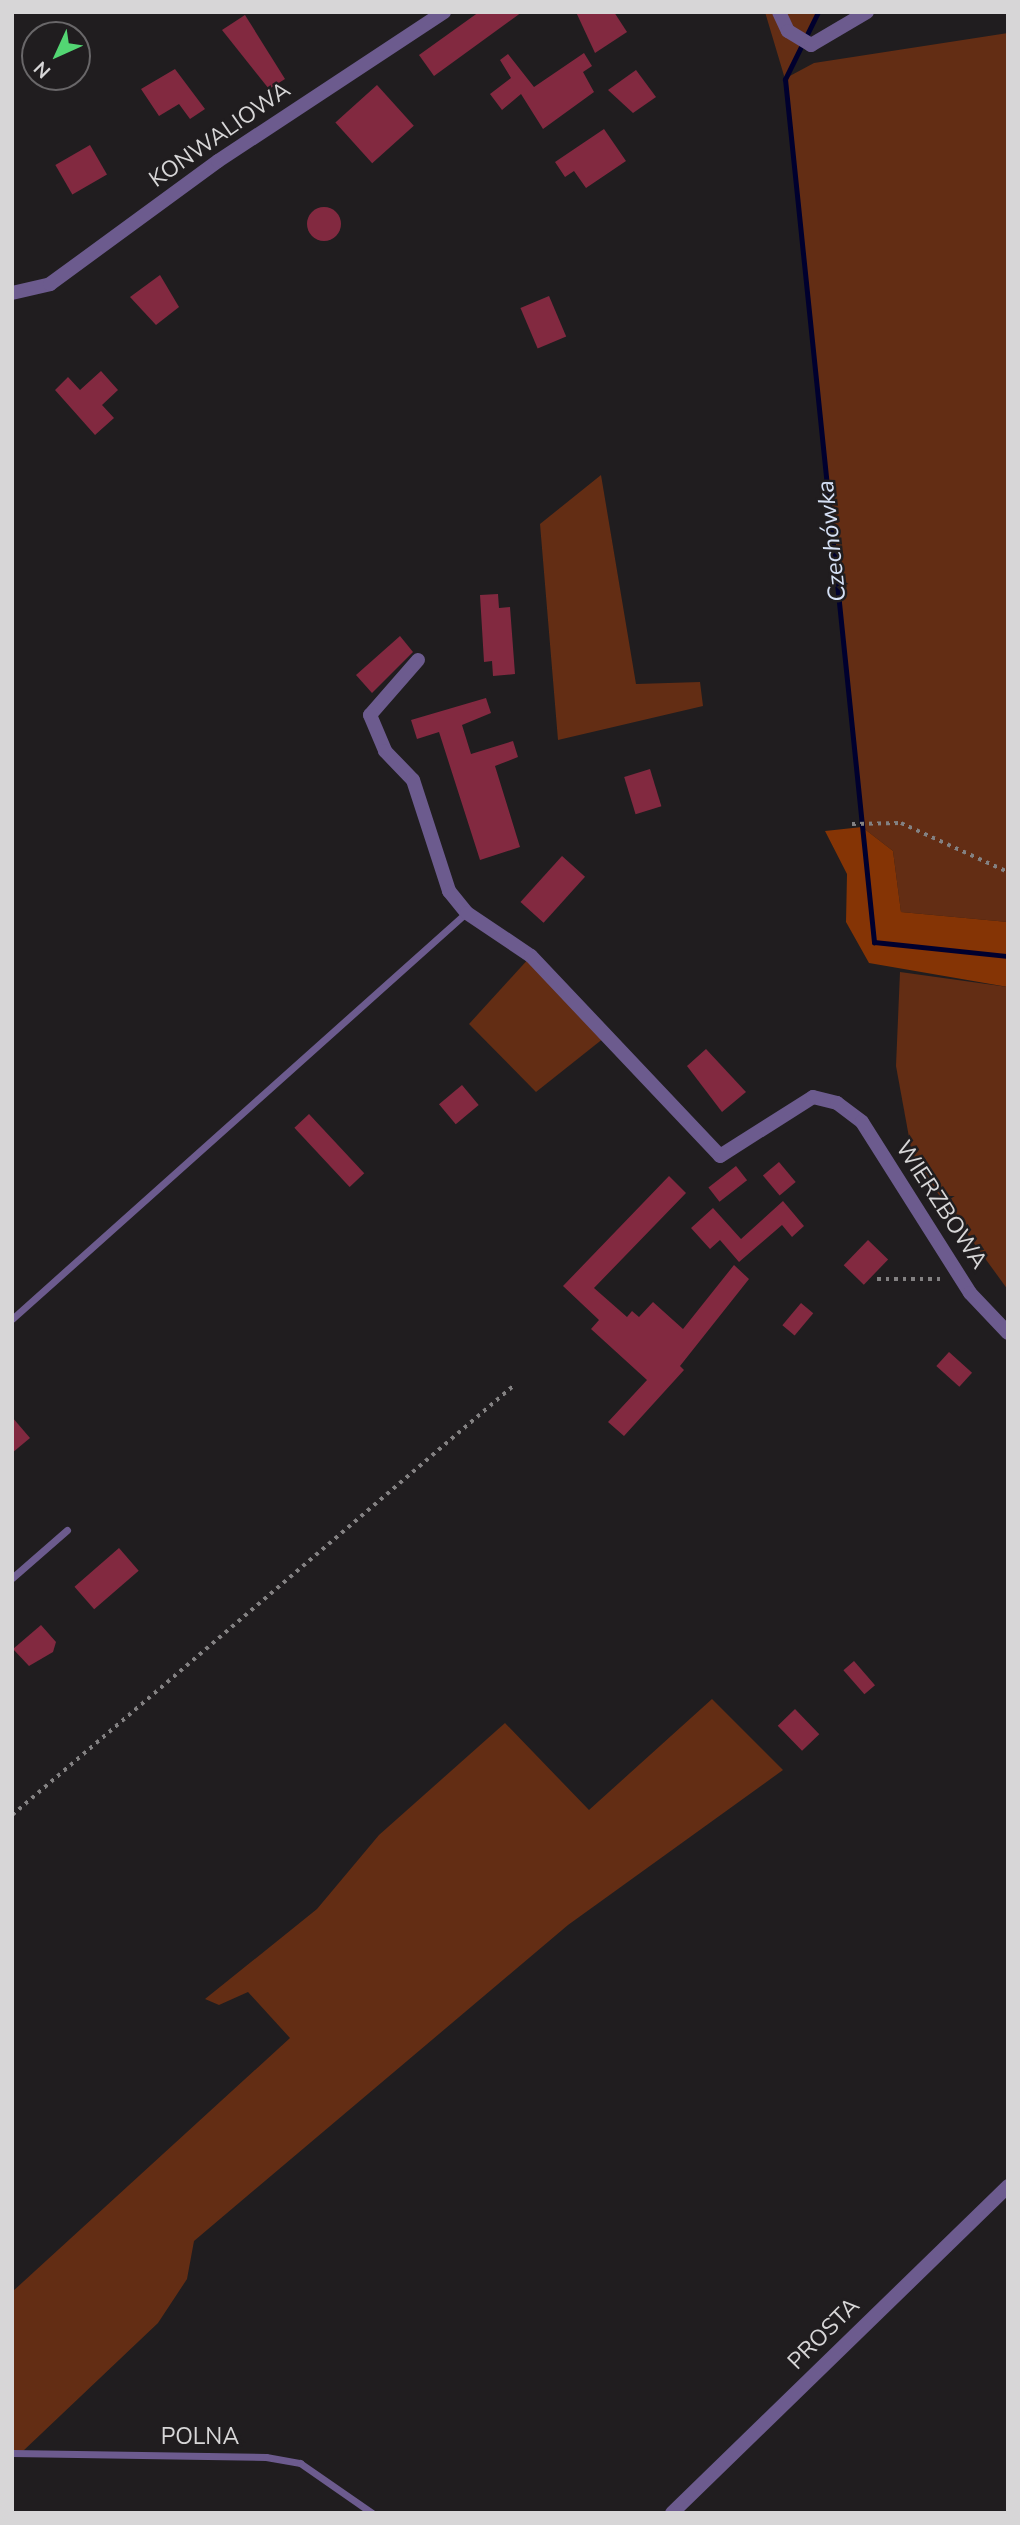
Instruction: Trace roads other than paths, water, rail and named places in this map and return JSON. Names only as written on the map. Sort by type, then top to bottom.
[{"type":"street","name":"KONWALIOWA","points":[[18,293],[50,284],[218,161],[444,12]]},
{"type":"street","points":[[779,12],[788,31],[811,45],[824,43],[867,12]]},
{"type":"street","points":[[418,660],[370,715],[385,751],[413,780],[449,891],[467,913]]},
{"type":"street","name":"WIERZBOWA","points":[[467,913],[531,956],[720,1156],[796,1102],[813,1097],[836,1103],[862,1122],[970,1293],[1008,1333]]},
{"type":"street","name":"PROSTA","points":[[672,2513],[1008,2186]]},
{"type":"lane","points":[[12,1318],[467,913]]},
{"type":"lane","points":[[12,1578],[67,1530]]},
{"type":"lane","name":"POLNA","points":[[12,2453],[266,2457],[300,2463],[372,2513]]},
{"type":"waterway","name":"Czechówka","points":[[818,12],[785,79],[874,942],[1008,956]]}]
